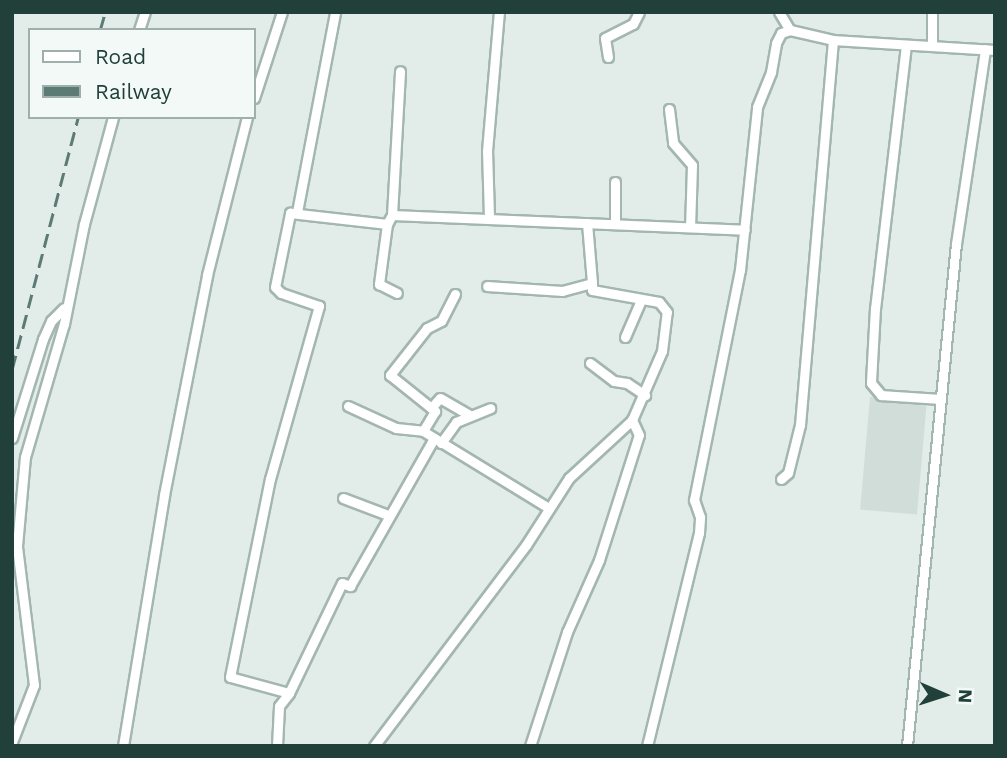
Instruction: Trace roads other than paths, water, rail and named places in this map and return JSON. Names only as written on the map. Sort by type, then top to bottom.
[{"type":"street","points":[[256,92],[282,12]]},
{"type":"street","points":[[296,212],[321,64],[335,12]]},
{"type":"street","points":[[489,217],[487,151],[499,12]]},
{"type":"street","points":[[608,57],[605,38],[633,23],[639,12]]},
{"type":"street","points":[[779,12],[790,30]]},
{"type":"street","points":[[932,12],[932,45]]},
{"type":"street","points":[[647,746],[695,552],[700,517],[694,500],[733,311],[745,230],[757,107],[771,72],[776,43],[781,33],[790,30],[833,40],[990,49],[956,244],[907,746]]},
{"type":"street","points":[[781,479],[788,473],[800,425],[833,40]]},
{"type":"street","points":[[906,46],[875,308],[871,383],[881,395],[940,399]]},
{"type":"street","points":[[397,293],[379,285],[387,224],[392,215],[400,71]]},
{"type":"street","points":[[669,109],[674,143],[692,165],[690,228]]},
{"type":"street","points":[[12,742],[34,685],[17,547],[25,457],[64,324],[64,308],[112,119]]},
{"type":"street","points":[[123,746],[163,495],[207,275],[246,119]]},
{"type":"street","points":[[615,182],[615,224]]},
{"type":"street","points":[[289,693],[230,677],[270,479],[319,306],[281,293],[275,287],[290,213],[387,224]]},
{"type":"street","points":[[392,215],[489,217],[745,230]]},
{"type":"street","points":[[374,746],[526,545],[547,507],[569,478],[632,420],[645,395],[662,351],[667,312],[659,302],[592,290],[587,223]]},
{"type":"street","points":[[487,286],[562,292],[592,283]]},
{"type":"street","points":[[423,431],[435,411],[390,375],[428,328],[441,321],[455,294]]},
{"type":"street","points":[[625,337],[641,300]]},
{"type":"street","points":[[12,438],[43,339],[51,321],[64,308]]},
{"type":"street","points":[[590,363],[614,381],[627,383],[645,395]]},
{"type":"street","points":[[431,408],[440,398],[468,415]]},
{"type":"street","points":[[348,406],[397,428],[423,431],[547,507]]},
{"type":"street","points":[[277,746],[279,706],[289,693],[342,583],[350,586],[388,515],[438,440],[456,422],[490,408]]},
{"type":"street","points":[[530,746],[567,632],[599,560],[639,435],[632,420]]},
{"type":"street","points":[[343,498],[388,515]]},
{"type":"railway","points":[[101,28],[105,12]]},
{"type":"railway","points":[[12,369],[77,119]]}]
